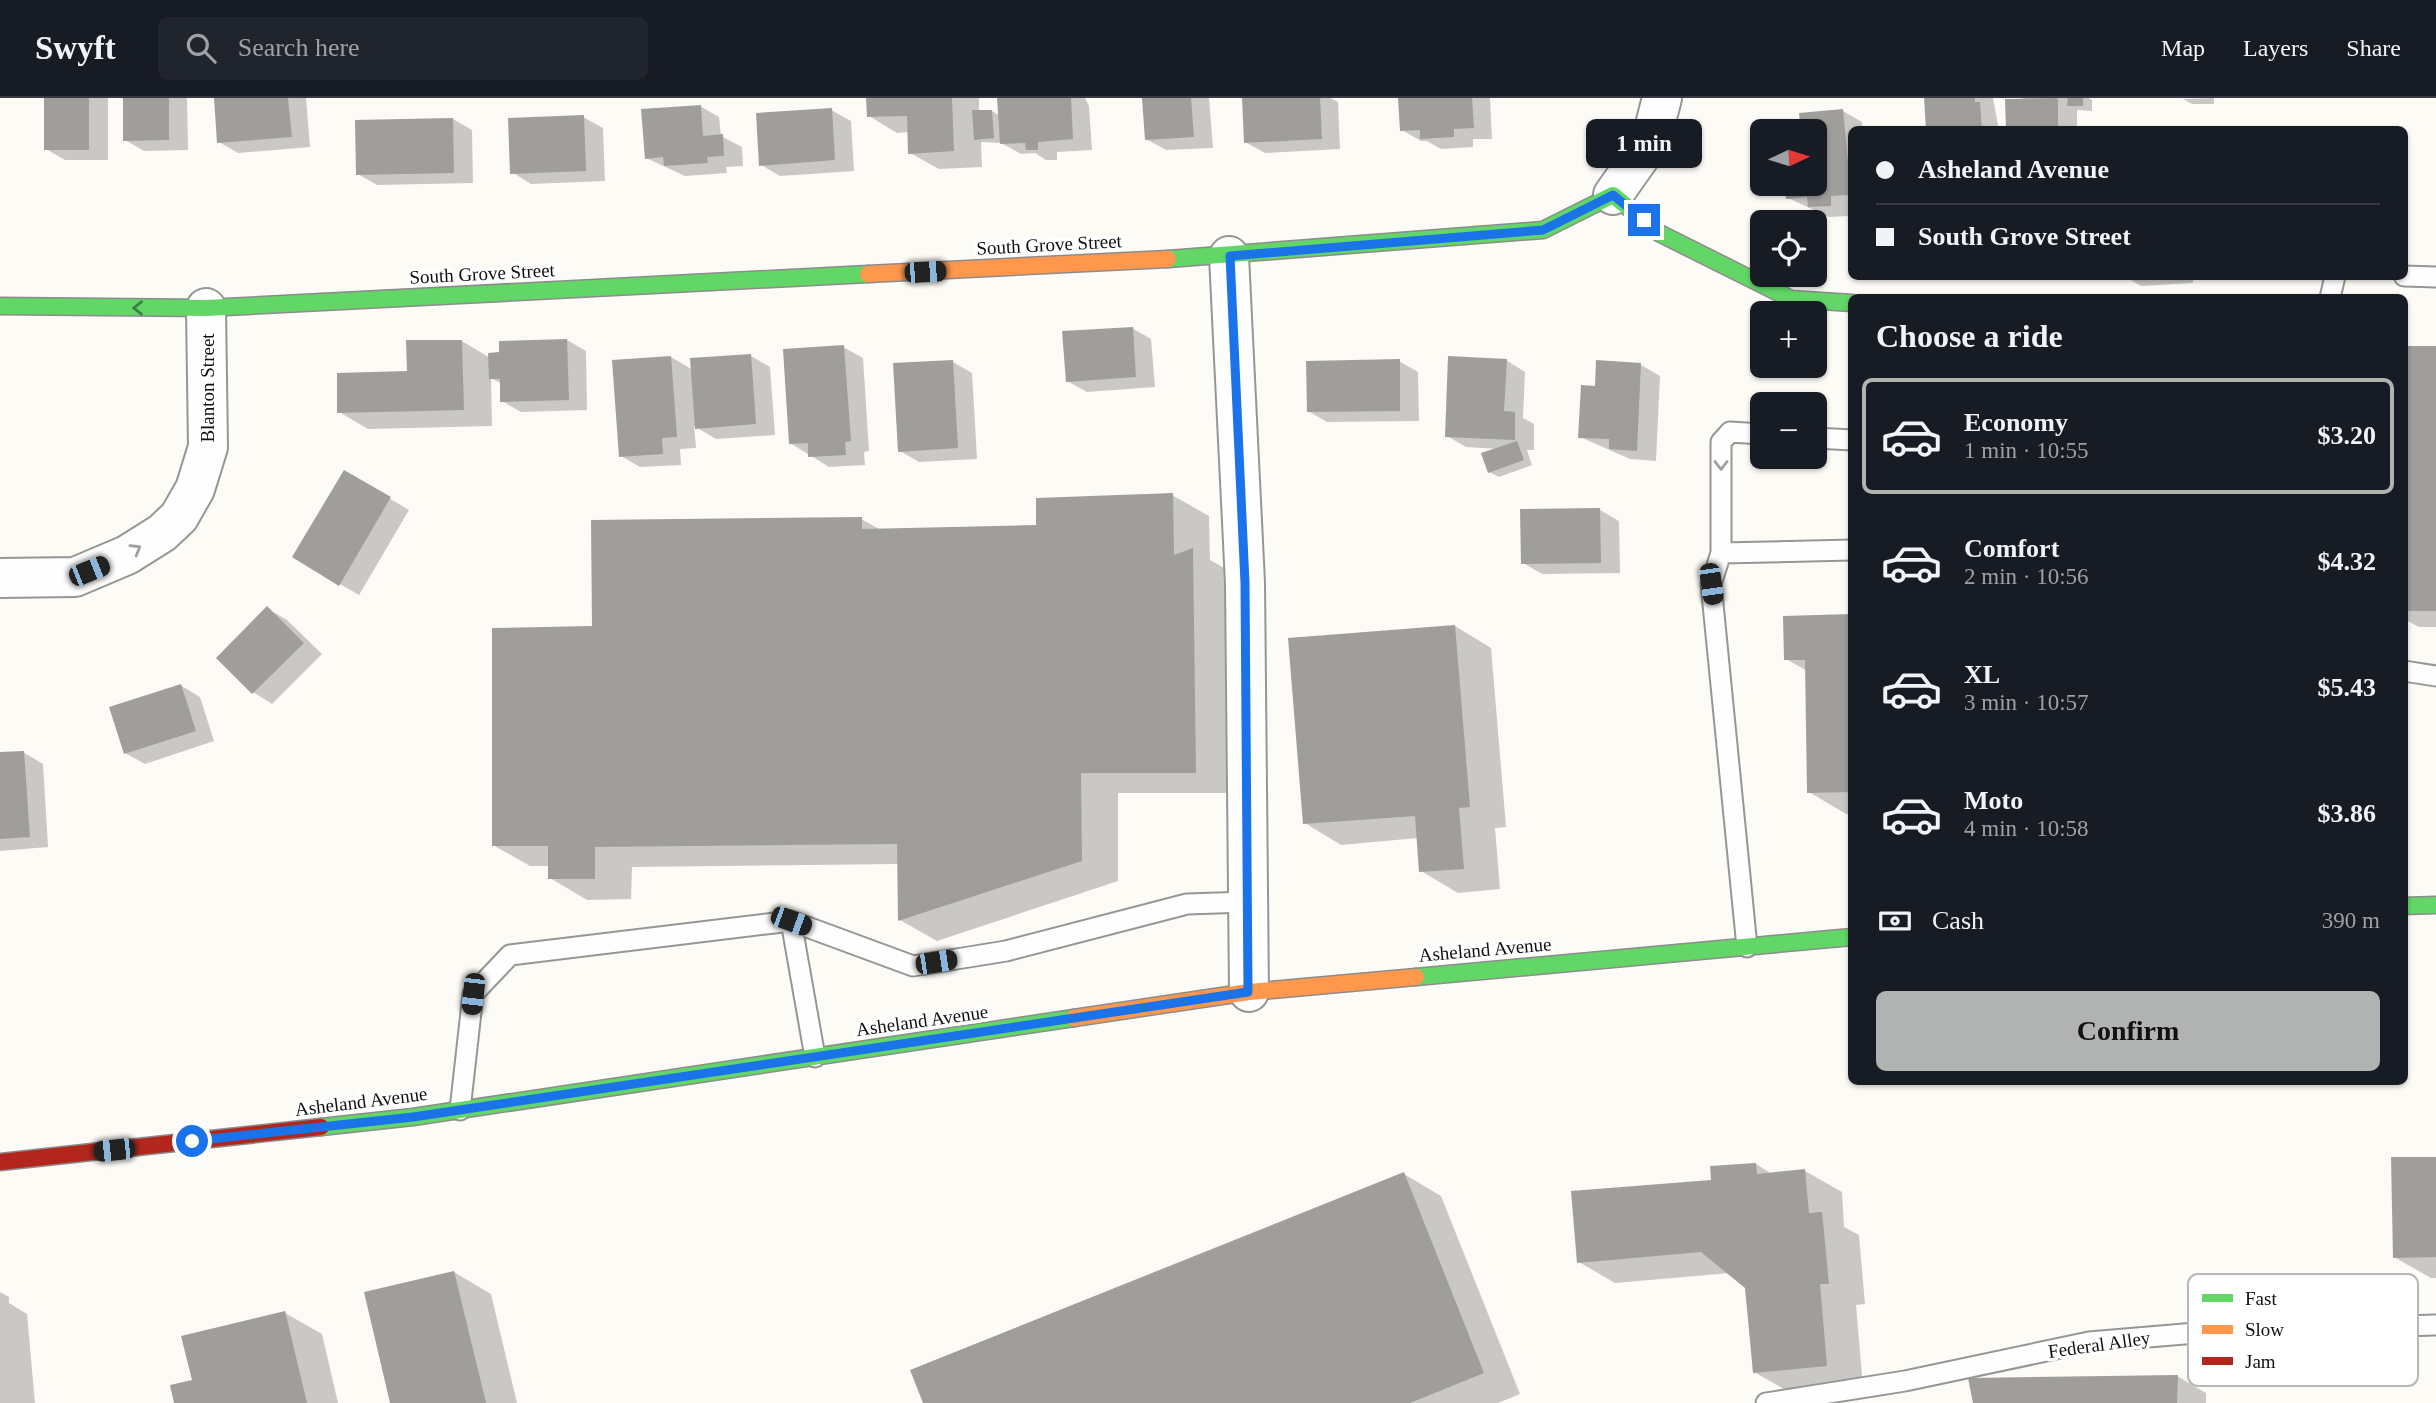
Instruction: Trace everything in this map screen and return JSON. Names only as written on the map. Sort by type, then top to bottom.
[{"type":"main road","name":"South Grove Street","points":[[0,306],[206,308],[1230,256],[1543,230],[1613,195]]},
{"type":"main road","points":[[1613,195],[1659,233],[1791,299],[1848,303]]},
{"type":"main road","points":[[2408,906],[2436,905]]},
{"type":"main road","name":"Asheland Avenue","points":[[0,1162],[460,1110],[1248,992],[1848,937]]},
{"type":"street","points":[[1613,195],[1651,141],[1662,98]]},
{"type":"street","points":[[1230,256],[1245,583],[1248,992]]},
{"type":"street","name":"Blanton Street","points":[[0,578],[75,577],[127,555],[162,533],[179,517],[195,489],[208,447],[206,308]]},
{"type":"lane","points":[[2408,276],[2436,277]]},
{"type":"lane","points":[[1747,947],[1711,584],[1721,553],[1721,442],[1730,432],[1750,433]]},
{"type":"lane","points":[[1827,439],[1848,440]]},
{"type":"lane","points":[[1721,553],[1848,550]]},
{"type":"lane","points":[[2408,672],[2436,676]]},
{"type":"lane","points":[[460,1110],[473,994],[510,955],[791,921],[913,966],[1006,951],[1186,904],[1247,902]]},
{"type":"lane","points":[[791,921],[815,1057]]},
{"type":"lane","name":"Federal Alley","points":[[2418,1326],[2436,1325]]},
{"type":"lane","name":"Federal Alley","points":[[1766,1403],[1905,1381],[2089,1342],[2188,1334]]},
{"type":"building","points":[[44,98],[89,98],[89,150],[44,150]]},
{"type":"building","points":[[123,98],[169,98],[169,140],[123,141]]},
{"type":"building","points":[[214,98],[288,98],[292,137],[217,143]]},
{"type":"building","points":[[866,98],[952,98],[954,151],[908,154],[907,116],[867,117]]},
{"type":"building","points":[[997,98],[1071,98],[1073,139],[1038,142],[1038,150],[1026,150],[1025,143],[1000,144]]},
{"type":"building","points":[[1142,98],[1191,98],[1194,137],[1145,140]]},
{"type":"building","points":[[1242,98],[1320,98],[1322,139],[1244,143]]},
{"type":"building","points":[[1398,98],[1472,98],[1474,128],[1454,129],[1454,137],[1420,139],[1420,130],[1400,131]]},
{"type":"building","points":[[1924,98],[1975,98],[1975,102],[1980,102],[1982,126],[1926,126]]},
{"type":"building","points":[[2068,98],[2083,98],[2083,106],[2067,106]]},
{"type":"building","points":[[2005,99],[2058,99],[2058,126],[2006,126]]},
{"type":"building","points":[[701,105],[703,136],[723,134],[724,156],[707,157],[708,163],[664,166],[663,157],[645,159],[641,109]]},
{"type":"building","points":[[832,108],[835,160],[759,166],[756,113]]},
{"type":"building","points":[[1843,109],[1848,195],[1831,196],[1831,206],[1808,207],[1807,197],[1786,199],[1786,196],[1827,196],[1827,119],[1800,119],[1799,113]]},
{"type":"building","points":[[972,110],[992,110],[994,138],[974,140]]},
{"type":"building","points":[[584,115],[586,171],[510,174],[508,118]]},
{"type":"building","points":[[453,118],[454,173],[356,175],[355,120]]},
{"type":"building","points":[[1133,327],[1136,377],[1066,382],[1062,331]]},
{"type":"building","points":[[567,339],[569,400],[500,402],[500,379],[489,379],[488,353],[499,352],[499,341]]},
{"type":"building","points":[[406,340],[462,340],[464,410],[337,413],[337,373],[407,371]]},
{"type":"building","points":[[844,345],[851,441],[845,442],[846,455],[808,457],[808,443],[789,444],[783,349]]},
{"type":"building","points":[[2408,346],[2436,346],[2436,611],[2408,611]]},
{"type":"building","points":[[751,354],[756,424],[695,429],[690,358]]},
{"type":"building","points":[[671,356],[677,437],[662,438],[663,454],[619,457],[612,360]]},
{"type":"building","points":[[1448,356],[1507,359],[1504,411],[1515,412],[1515,440],[1445,437]]},
{"type":"building","points":[[1400,359],[1400,411],[1307,412],[1306,361]]},
{"type":"building","points":[[953,360],[958,448],[898,452],[893,363]]},
{"type":"building","points":[[1596,360],[1641,363],[1637,451],[1609,449],[1609,439],[1578,438],[1581,385],[1595,386]]},
{"type":"building","points":[[1517,441],[1524,460],[1488,473],[1481,453]]},
{"type":"building","points":[[344,470],[391,497],[339,586],[292,557]]},
{"type":"building","points":[[1173,493],[1174,555],[1193,548],[1196,773],[1081,773],[1082,861],[898,921],[897,844],[595,847],[595,879],[548,879],[548,846],[492,846],[492,628],[592,626],[591,520],[862,517],[862,529],[1036,525],[1036,498]]},
{"type":"building","points":[[1600,508],[1601,563],[1521,564],[1520,509]]},
{"type":"building","points":[[267,606],[304,643],[252,694],[216,658]]},
{"type":"building","points":[[1848,614],[1848,792],[1807,793],[1805,660],[1784,660],[1783,616]]},
{"type":"building","points":[[1455,625],[1470,807],[1459,808],[1464,869],[1419,872],[1415,816],[1303,824],[1288,638]]},
{"type":"building","points":[[181,684],[196,731],[124,754],[109,707]]},
{"type":"building","points":[[24,751],[30,837],[0,839],[0,752]]},
{"type":"building","points":[[2391,1157],[2436,1157],[2436,1257],[2393,1258]]},
{"type":"building","points":[[1756,1163],[1757,1174],[1805,1169],[1809,1213],[1822,1212],[1829,1284],[1820,1284],[1827,1366],[1753,1373],[1745,1288],[1701,1252],[1577,1263],[1571,1191],[1711,1180],[1710,1166]]},
{"type":"building","points":[[1404,1172],[1484,1373],[1410,1403],[923,1403],[910,1370]]},
{"type":"building","points":[[454,1271],[486,1403],[390,1403],[364,1292]]},
{"type":"building","points":[[285,1311],[307,1403],[174,1403],[170,1385],[192,1380],[181,1336]]},
{"type":"building","points":[[2178,1375],[2177,1403],[1973,1403],[1968,1378]]},
{"type":"traffic: fast","points":[[1168,259],[1543,230],[1613,195],[1659,233],[1791,299],[1848,303]]},
{"type":"traffic: fast","points":[[0,306],[206,308],[868,274]]},
{"type":"traffic: fast","points":[[2408,906],[2436,905]]},
{"type":"traffic: fast","points":[[1416,977],[1848,937]]},
{"type":"traffic: fast","points":[[321,1127],[413,1117],[1074,1018]]},
{"type":"traffic: slow","points":[[868,274],[1168,259]]},
{"type":"traffic: slow","points":[[1074,1018],[1249,992],[1416,977]]},
{"type":"traffic: jam","points":[[0,1162],[321,1127]]},
{"type":"route","points":[[192,1141],[413,1117],[1248,992],[1245,583],[1230,256],[1543,230],[1613,195],[1644,220]]}]
